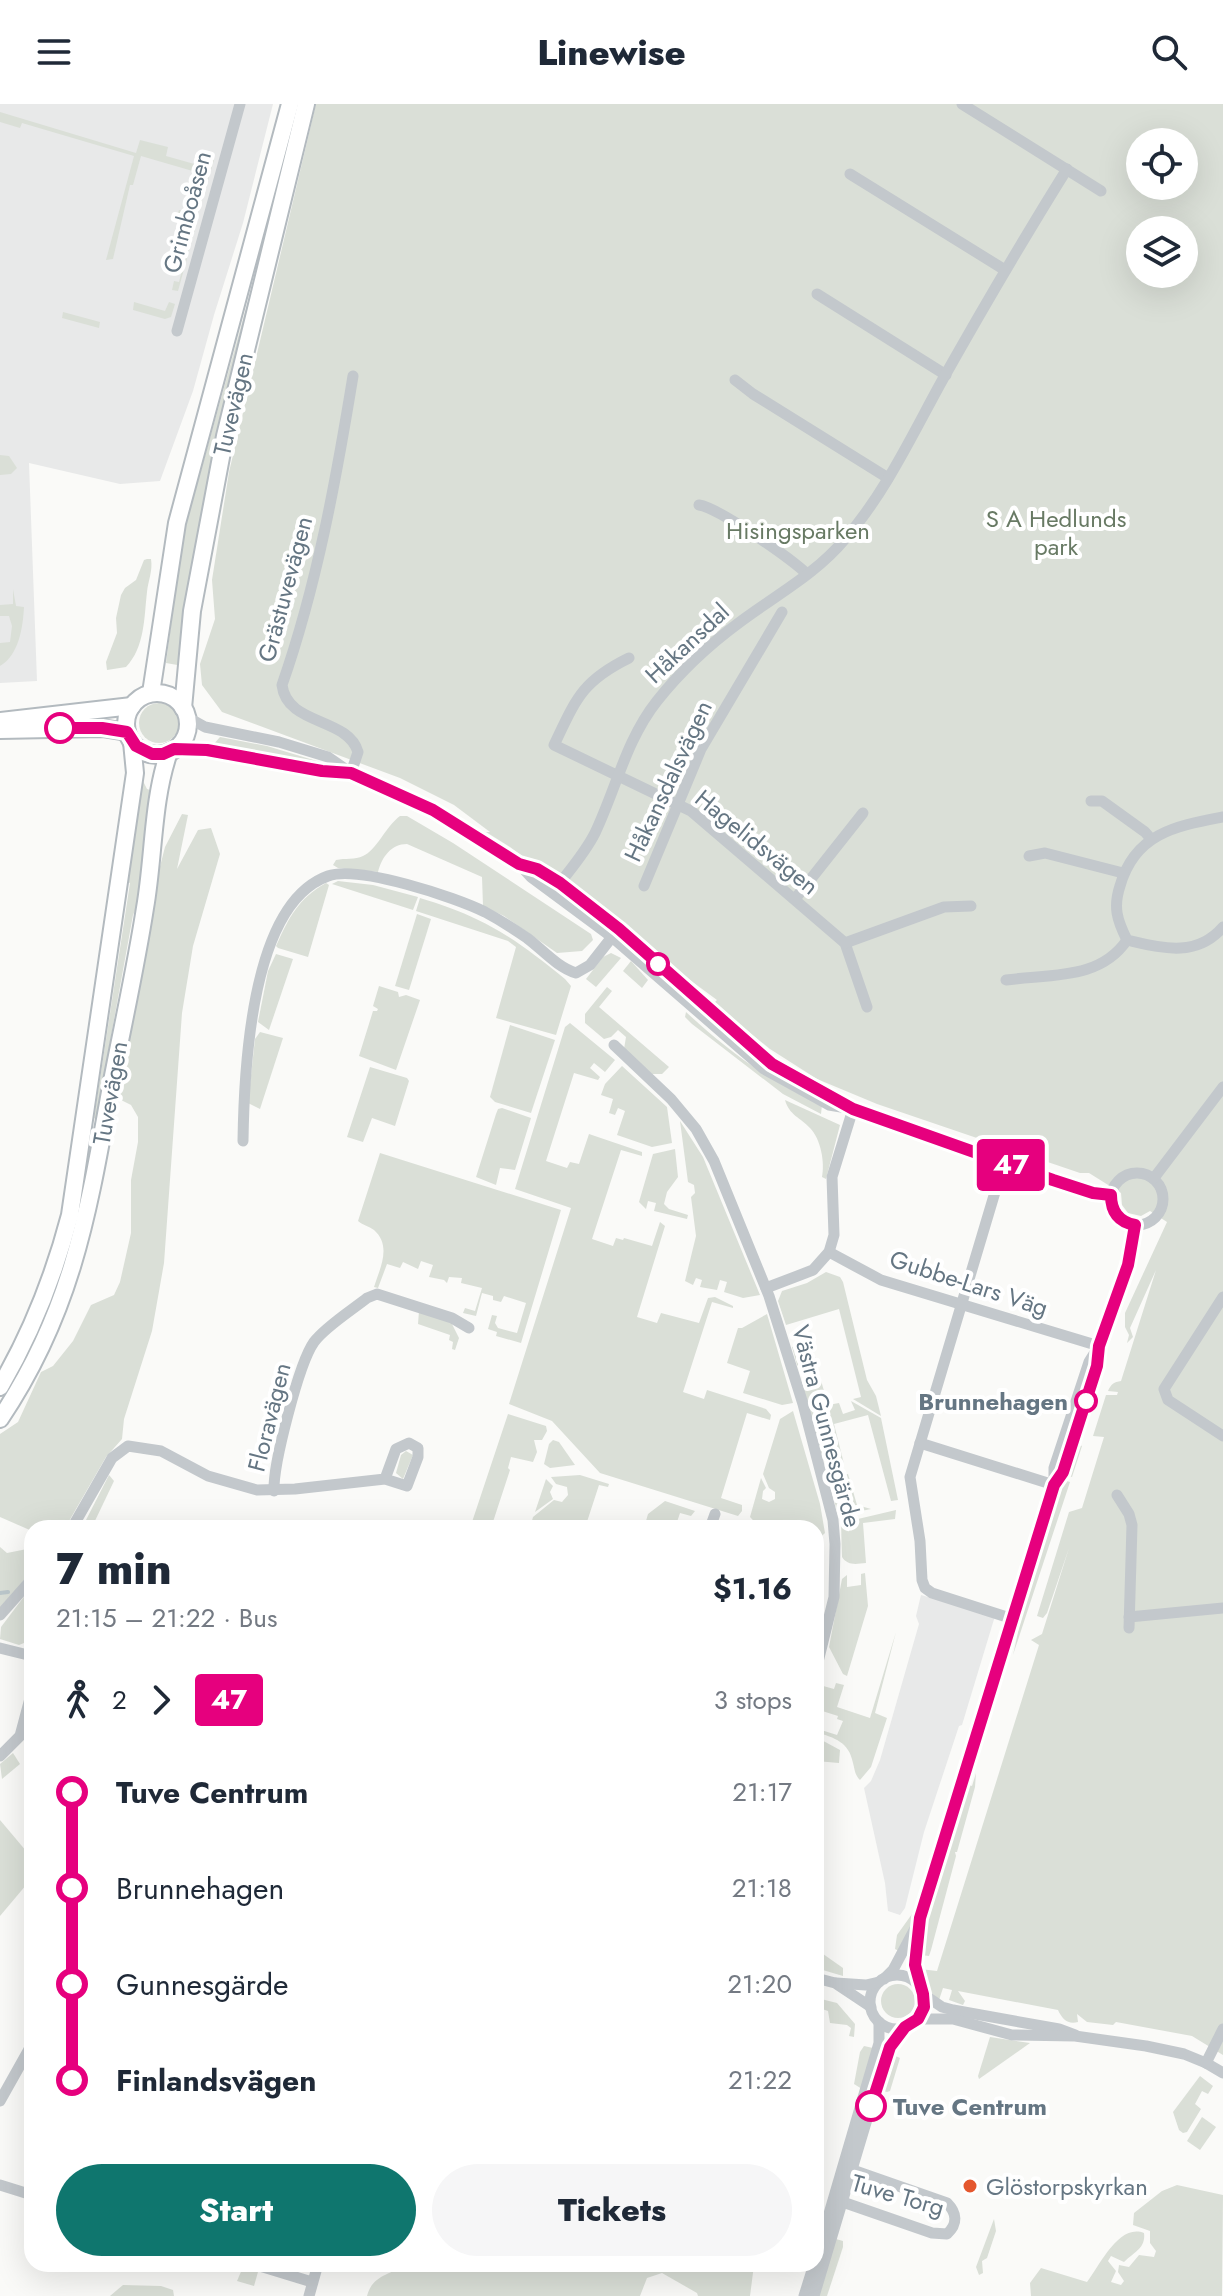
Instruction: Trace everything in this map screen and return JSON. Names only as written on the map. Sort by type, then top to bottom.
[{"type":"main road","name":"Tuvevägen","points":[[151,693],[177,523],[290,104]]},
{"type":"main road","name":"Tuvevägen","points":[[0,1419],[26,1377],[54,1320],[82,1236],[145,910],[160,789],[171,751],[185,735],[192,611],[222,449],[306,104]]},
{"type":"main road","points":[[0,721],[132,706],[151,693],[170,696],[185,712]]},
{"type":"main road","name":"Tuvevägen","points":[[0,1387],[42,1304],[58,1261],[72,1204],[135,773],[127,717],[132,706]]},
{"type":"main road","points":[[0,730],[88,728],[130,737],[146,752],[158,754],[171,751]]},
{"type":"street","name":"Grimboåsen","points":[[177,331],[240,104]]},
{"type":"street","points":[[962,104],[1101,191]]},
{"type":"street","name":"Håkansdal","points":[[556,888],[595,834],[636,734],[656,702],[683,671],[739,623],[807,574],[843,542],[888,478],[1005,270],[1067,169]]},
{"type":"street","points":[[850,174],[1005,270]]},
{"type":"street","points":[[817,294],[946,375]]},
{"type":"street","name":"Grästuvevägen","points":[[351,773],[358,752],[353,741],[294,709],[283,694],[282,685],[313,580],[353,376]]},
{"type":"street","points":[[735,380],[888,478]]},
{"type":"street","points":[[699,505],[747,531],[807,574]]},
{"type":"street","name":"Håkansdalsvägen","points":[[644,886],[712,729],[782,612]]},
{"type":"street","name":"Hagelidsvägen","points":[[629,658],[601,673],[587,685],[577,697],[554,745],[691,811],[845,943],[867,1007]]},
{"type":"street","points":[[185,712],[205,727],[279,742],[328,757],[351,773],[433,810],[519,864],[531,877],[556,888],[619,929],[772,1064],[853,1109],[1093,1193],[1111,1195]]},
{"type":"street","points":[[171,751],[207,750],[322,771],[351,773]]},
{"type":"street","points":[[1091,801],[1103,801],[1151,839]]},
{"type":"street","points":[[795,899],[863,813]]},
{"type":"street","points":[[1223,817],[1188,824],[1151,839],[1137,850],[1123,873],[1115,910],[1118,924],[1127,940],[1165,949],[1193,948],[1209,940],[1223,927]]},
{"type":"street","points":[[1029,856],[1045,853],[1123,873]]},
{"type":"street","points":[[243,1141],[244,1082],[251,1027],[268,949],[293,902],[323,878],[340,873],[365,875],[467,905],[498,920],[576,973],[590,965],[612,937]]},
{"type":"street","points":[[556,888],[764,1069],[829,1105],[853,1109]]},
{"type":"street","points":[[845,943],[944,907],[971,906]]},
{"type":"street","points":[[1006,980],[1091,970],[1118,953],[1127,940]]},
{"type":"street","name":"Västra Gunnesgärde","points":[[614,1045],[671,1099],[696,1129],[714,1161],[766,1288],[803,1404],[833,1520],[834,1597],[824,1638]]},
{"type":"street","points":[[1154,1178],[1223,1087]]},
{"type":"street","points":[[766,1288],[813,1270],[829,1252],[834,1235],[830,1190],[832,1177],[853,1109]]},
{"type":"street","points":[[1004,1162],[910,1477],[923,1585],[932,1593],[1013,1619]]},
{"type":"street","points":[[1140,1173],[1154,1178],[1164,1195],[1161,1211],[1149,1223],[1135,1225],[1117,1216],[1111,1195],[1115,1184],[1129,1174],[1140,1173]]},
{"type":"street","points":[[849,2168],[879,2043],[879,2022],[871,2007],[871,1995],[881,1980],[893,1970],[920,1919],[1054,1485],[1063,1472],[1097,1366],[1099,1346],[1128,1265],[1135,1225]]},
{"type":"street","name":"Gubbe-Lars Väg","points":[[829,1252],[881,1280],[1099,1346]]},
{"type":"street","name":"Floravägen","points":[[274,1491],[275,1464],[305,1359],[315,1340],[367,1298],[377,1294],[452,1318],[469,1328]]},
{"type":"street","points":[[1223,1297],[1164,1389],[1168,1400],[1223,1436]]},
{"type":"street","points":[[920,1443],[1054,1485]]},
{"type":"street","points":[[77,1520],[112,1458],[128,1446],[146,1446],[161,1451],[224,1483],[274,1491],[385,1479]]},
{"type":"street","points":[[1117,1495],[1132,1525],[1129,1623],[1223,1608]]},
{"type":"street","points":[[713,1520],[715,1514]]},
{"type":"street","points":[[0,1615],[24,1588]]},
{"type":"street","points":[[0,1648],[24,1654]]},
{"type":"street","points":[[0,1756],[20,1736],[24,1721]]},
{"type":"street","points":[[918,2019],[924,2004],[915,1965],[920,1919]]},
{"type":"street","points":[[824,1980],[866,1985],[904,1976],[913,1980],[942,2007],[1059,2029],[1075,2036]]},
{"type":"street","points":[[835,1983],[871,2007]]},
{"type":"street","points":[[824,2258],[849,2168],[886,2056],[905,2027],[918,2019],[953,2019],[1012,2035],[1075,2036],[1154,2047],[1206,2063],[1223,2073]]},
{"type":"street","points":[[879,2022],[890,2028],[905,2027]]},
{"type":"street","points":[[1206,2063],[1223,2029]]},
{"type":"street","points":[[0,2101],[24,2058]]},
{"type":"street","name":"Tuve Torg","points":[[839,2201],[937,2234],[947,2234],[956,2217],[947,2203],[849,2168]]},
{"type":"street","points":[[0,2185],[24,2192]]},
{"type":"street","points":[[824,2238],[839,2201]]},
{"type":"street","points":[[279,2272],[312,2282]]},
{"type":"street","points":[[309,2296],[315,2272]]},
{"type":"street","points":[[804,2296],[812,2272]]},
{"type":"street","points":[[814,2296],[820,2272]]},
{"type":"shaded area","points":[[0,104],[273,104],[243,223],[193,391],[160,481],[120,484],[29,463],[37,681],[0,683]]},
{"type":"shaded area","points":[[921,1595],[995,1616],[962,1725],[959,1726],[924,1832],[905,1908],[900,1915],[888,1911],[885,1883],[864,1788],[871,1781],[880,1760],[919,1624],[916,1616]]},
{"type":"green space","name":"Hisingsparken","points":[[316,104],[1223,104],[1223,2055],[1192,2036],[1116,2022],[1113,2025],[1087,2022],[1077,2014],[1078,2022],[1071,2023],[1063,2019],[1058,2010],[958,1991],[965,2001],[963,2005],[949,2000],[952,1990],[943,1988],[939,2000],[927,1989],[920,1969],[937,1971],[1039,1645],[1031,1640],[1042,1634],[1069,1548],[1047,1613],[1043,1618],[1037,1616],[1069,1512],[1082,1508],[1104,1437],[1093,1436],[1106,1395],[1117,1395],[1118,1392],[1108,1391],[1113,1384],[1121,1381],[1156,1270],[1130,1328],[1133,1337],[1127,1343],[1129,1335],[1125,1327],[1125,1313],[1167,1222],[1150,1211],[1141,1216],[1128,1213],[1122,1205],[1121,1193],[1089,1173],[1080,1173],[877,1104],[817,1079],[770,1049],[718,1007],[714,1003],[717,1000],[486,832],[490,832],[454,805],[400,778],[222,712],[202,685],[200,664],[215,619],[212,580],[229,472]]},
{"type":"green space","points":[[0,112],[136,153],[140,140],[168,147],[166,156],[205,167],[208,159],[214,160],[207,183],[202,182],[203,174],[141,156],[133,185],[130,185],[113,259],[106,260],[134,156],[22,123],[20,128],[0,122]]},
{"type":"green space","points":[[189,191],[204,194],[196,218],[178,213],[179,210],[193,213],[197,198]]},
{"type":"green space","points":[[177,215],[197,222],[178,291],[172,290],[174,281],[179,282],[194,223],[175,218]]},
{"type":"green space","points":[[258,265],[210,474],[182,636],[183,666],[166,663],[182,539]]},
{"type":"green space","points":[[134,302],[165,311],[169,302],[175,304],[171,317],[165,319],[133,310]]},
{"type":"green space","points":[[63,312],[100,322],[99,328],[62,318]]},
{"type":"green space","points":[[0,455],[9,456],[17,468],[11,474],[0,475]]},
{"type":"green space","points":[[151,559],[144,622],[137,650],[126,667],[107,670],[106,662],[117,633],[116,618],[121,595],[136,580],[144,560]]},
{"type":"green space","points":[[13,589],[16,606],[24,607],[22,623],[16,648],[0,666],[0,643],[10,642],[12,626],[9,616],[0,616],[0,605],[13,604]]},
{"type":"green space","points":[[159,703],[173,709],[179,723],[173,737],[159,743],[145,737],[139,723],[145,709]]},
{"type":"green space","points":[[220,737],[267,746],[330,765],[213,745]]},
{"type":"green space","points":[[141,777],[147,789],[156,792],[143,895],[133,915],[96,1119],[130,883],[127,882]]},
{"type":"green space","points":[[182,814],[188,815],[177,869],[198,830],[211,828],[220,854],[193,946],[182,1013],[164,1263],[152,1331],[124,1419],[122,1439],[106,1457],[70,1520],[24,1520],[24,1528],[0,1517],[0,1434],[18,1422],[41,1372],[53,1366],[73,1341],[91,1305],[114,1295],[131,1233],[131,1180],[138,1142],[138,1117],[131,1105],[117,1098],[154,890],[165,847]]},
{"type":"green space","points":[[400,816],[407,816],[453,843],[591,934],[593,940],[582,951],[557,953],[504,916],[483,906],[482,877],[407,844],[396,846],[388,852],[378,872],[333,865],[336,860],[357,858],[368,853]]},
{"type":"green space","points":[[338,881],[373,885],[418,897],[413,910],[332,884]]},
{"type":"green space","points":[[326,883],[329,885],[308,957],[278,948],[276,946],[295,910]]},
{"type":"green space","points":[[420,898],[497,930],[565,979],[571,986],[556,1035],[496,1018],[516,947],[508,941],[416,911]]},
{"type":"green space","points":[[417,914],[431,919],[409,990],[395,986]]},
{"type":"green space","points":[[611,953],[621,958],[596,987],[586,979],[603,957]]},
{"type":"green space","points":[[276,954],[293,959],[269,1030],[258,1022],[268,971]]},
{"type":"green space","points":[[631,961],[648,980],[642,988],[623,971]]},
{"type":"green space","points":[[379,986],[398,992],[399,997],[406,995],[420,1000],[396,1070],[359,1056],[373,1011],[378,1009],[373,1006]]},
{"type":"green space","points":[[607,987],[612,991],[599,1007],[669,1067],[662,1074],[652,1074],[624,1049],[626,1037],[618,1030],[604,1039],[585,1023],[585,1014]]},
{"type":"green space","points":[[686,1012],[750,1064],[822,1105],[821,1114],[783,1094],[692,1024],[685,1017]]},
{"type":"green space","points":[[570,1023],[615,1060],[605,1072],[594,1063],[590,1068],[600,1077],[598,1080],[574,1073],[546,1161],[567,1168],[570,1162],[579,1164],[589,1134],[642,1152],[642,1156],[621,1150],[592,1239],[613,1246],[616,1238],[624,1238],[652,1246],[660,1222],[665,1226],[637,1317],[657,1323],[661,1313],[699,1323],[708,1298],[715,1297],[733,1306],[712,1302],[683,1392],[704,1399],[707,1390],[766,1409],[771,1415],[770,1420],[747,1413],[721,1498],[742,1505],[738,1516],[600,1473],[552,1421],[509,1404],[571,1208],[515,1189],[565,1027]]},
{"type":"green space","points":[[510,1025],[555,1040],[531,1113],[495,1102],[490,1097]]},
{"type":"green space","points":[[260,1032],[283,1038],[260,1109],[248,1103],[255,1039]]},
{"type":"green space","points":[[622,1066],[667,1107],[672,1143],[652,1147],[617,1135],[625,1111],[618,1108],[615,1115],[609,1113],[613,1099],[601,1095],[605,1084]]},
{"type":"green space","points":[[370,1067],[409,1081],[395,1126],[372,1118],[363,1142],[347,1137]]},
{"type":"green space","points":[[785,1100],[840,1125],[826,1179],[822,1177],[822,1158],[817,1138],[789,1109]]},
{"type":"green space","points":[[502,1108],[531,1118],[515,1170],[500,1168],[496,1185],[476,1177],[496,1114]]},
{"type":"green space","points":[[680,1121],[703,1157],[760,1295],[743,1298],[724,1292],[727,1282],[720,1280],[717,1290],[700,1287],[702,1280],[696,1278],[693,1285],[685,1281],[696,1236],[691,1197],[695,1193],[694,1185],[688,1182]]},
{"type":"green space","points":[[675,1149],[678,1177],[667,1192],[664,1204],[669,1209],[688,1215],[687,1219],[654,1211],[656,1203],[648,1201],[646,1209],[639,1202],[653,1154]]},
{"type":"green space","points":[[380,1153],[561,1210],[521,1343],[496,1336],[497,1332],[488,1329],[492,1315],[497,1316],[495,1323],[498,1328],[517,1333],[526,1303],[504,1296],[501,1302],[482,1293],[476,1316],[463,1313],[465,1308],[475,1311],[482,1288],[461,1283],[462,1278],[449,1277],[447,1283],[429,1277],[433,1265],[421,1261],[418,1269],[403,1262],[400,1268],[387,1264],[378,1288],[374,1287],[383,1257],[382,1243],[374,1230],[358,1221]]},
{"type":"green space","points":[[826,1272],[840,1277],[843,1282],[867,1380],[876,1396],[881,1416],[853,1399],[861,1397],[839,1309],[786,1325],[778,1301],[782,1291],[807,1283]]},
{"type":"green space","points":[[419,1311],[451,1322],[459,1338],[455,1350],[452,1349],[453,1342],[449,1340],[450,1335],[418,1324]]},
{"type":"green space","points":[[767,1314],[793,1403],[782,1405],[743,1393],[750,1371],[727,1363],[738,1328]]},
{"type":"green space","points":[[810,1340],[818,1367],[805,1371],[797,1365],[792,1347]]},
{"type":"green space","points":[[820,1377],[828,1405],[839,1403],[843,1414],[855,1410],[851,1401],[881,1418],[898,1500],[891,1501],[868,1415],[834,1424],[844,1464],[834,1467],[823,1460],[803,1388],[807,1381]]},
{"type":"green space","points":[[793,1411],[823,1520],[754,1520],[750,1517],[761,1478],[766,1488],[762,1499],[769,1502],[775,1499],[775,1492],[769,1488],[763,1474],[780,1419]]},
{"type":"green space","points":[[508,1414],[546,1426],[542,1440],[534,1440],[537,1452],[533,1462],[511,1457],[510,1470],[494,1520],[473,1520]]},
{"type":"green space","points":[[553,1440],[559,1442],[575,1465],[550,1468],[544,1464]]},
{"type":"green space","points":[[1076,1443],[1082,1446],[1072,1477],[1068,1476],[1067,1481],[1070,1482],[1013,1655],[1057,1495]]},
{"type":"green space","points":[[406,1451],[413,1455],[403,1479],[396,1473],[401,1455]]},
{"type":"green space","points":[[848,1474],[857,1505],[871,1509],[842,1515],[837,1512],[831,1486],[836,1476]]},
{"type":"green space","points":[[109,1475],[114,1481],[95,1520],[86,1520]]},
{"type":"green space","points":[[580,1475],[609,1484],[608,1487],[599,1485],[588,1520],[532,1520],[554,1500],[562,1502],[568,1495],[567,1487],[556,1484],[551,1477]]},
{"type":"green space","points":[[546,1479],[553,1486],[550,1492],[553,1499],[535,1512]]},
{"type":"green space","points":[[665,1501],[695,1511],[691,1516],[680,1513],[678,1520],[646,1520],[648,1514]]},
{"type":"green space","points":[[896,1510],[895,1519],[863,1523],[866,1563],[852,1564],[844,1560],[841,1523]]},
{"type":"green space","points":[[0,1547],[7,1553],[24,1550],[24,1580],[0,1610]]},
{"type":"green space","points":[[865,1573],[868,1606],[847,1676],[829,1647],[842,1579],[847,1575],[847,1587],[861,1585],[861,1574]]},
{"type":"green space","points":[[24,1597],[24,1643],[19,1645],[0,1639],[1,1627]]},
{"type":"green space","points":[[896,1632],[875,1713],[887,1718],[871,1767],[860,1780],[845,1746],[824,1735],[824,1731],[837,1735],[843,1721],[824,1712],[824,1686],[834,1689],[836,1683],[844,1685],[837,1707],[870,1718]]},
{"type":"green space","points":[[824,1741],[840,1750],[839,1763],[824,1762]]},
{"type":"green space","points":[[13,1753],[20,1764],[2,1779],[0,1764]]},
{"type":"green space","points":[[976,1773],[975,1787],[931,1950],[929,1956],[921,1955],[924,1929],[969,1785],[972,1786]]},
{"type":"green space","points":[[0,1820],[24,1848],[24,1888],[0,1916]]},
{"type":"green space","points":[[932,1850],[935,1851],[910,1928],[899,1951],[895,1949],[897,1935],[912,1914]]},
{"type":"green space","points":[[824,1955],[843,1968],[843,1976],[824,1970]]},
{"type":"green space","points":[[898,1984],[910,1989],[915,2001],[910,2013],[898,2018],[886,2013],[881,2001],[886,1989]]},
{"type":"green space","points":[[824,2000],[837,2003],[855,2024],[854,2037],[849,2036],[851,2028],[847,2025],[830,2023],[828,2011],[824,2010]]},
{"type":"green space","points":[[990,2037],[1030,2043],[979,2079],[978,2076]]},
{"type":"green space","points":[[864,2046],[873,2048],[862,2089],[854,2084]]},
{"type":"green space","points":[[891,2054],[900,2058],[890,2091],[887,2092],[880,2090]]},
{"type":"green space","points":[[1200,2076],[1213,2086],[1208,2094],[1202,2091],[1195,2104],[1201,2109],[1187,2132],[1183,2133],[1173,2112]]},
{"type":"green space","points":[[1202,2117],[1216,2127],[1200,2150],[1187,2141]]},
{"type":"green space","points":[[1177,2185],[1223,2195],[1222,2296],[1031,2296],[1030,2283],[1041,2268],[1087,2282],[1118,2240],[1126,2234],[1144,2233],[1141,2246],[1124,2262],[1111,2256],[1108,2261],[1116,2271],[1111,2282],[1121,2285],[1124,2281],[1118,2272],[1119,2265],[1129,2267],[1139,2255],[1154,2257],[1156,2251],[1150,2243],[1150,2231],[1133,2225],[1134,2213],[1162,2191]]},
{"type":"green space","points":[[994,2219],[996,2231],[987,2258],[982,2261],[983,2273],[979,2275],[976,2267]]},
{"type":"green space","points":[[836,2239],[843,2241],[843,2247],[827,2296],[818,2296]]},
{"type":"green space","points":[[241,2272],[258,2272],[254,2286],[237,2281]]},
{"type":"green space","points":[[391,2272],[753,2272],[750,2296],[698,2296],[662,2273],[647,2278],[640,2296],[367,2296],[378,2279]]},
{"type":"green space","points":[[123,2285],[161,2286],[173,2290],[174,2296],[110,2296]]},
{"type":"waterway","points":[[0,1593],[8,1592]]},
{"type":"bus line","name":"47","points":[[60,728],[102,728],[127,732],[136,746],[152,754],[163,754],[174,749],[207,750],[322,771],[351,773],[433,810],[519,864],[537,869],[560,883],[619,929],[746,1043],[798,1080],[833,1095],[853,1109],[1053,1180],[1093,1193],[1111,1195],[1117,1216],[1135,1225],[1128,1265],[1099,1346],[1097,1366],[1063,1472],[1054,1485],[920,1918],[915,1965],[924,2007],[918,2019],[905,2027],[890,2047],[871,2106]]},
{"type":"place","name":"Brunnehagen","points":[[1086,1401]]},
{"type":"place","name":"Tuve Centrum","points":[[871,2106]]},
{"type":"place","name":"Glöstorpskyrkan","points":[[970,2186]]},
{"type":"park label","name":"S A Hedlunds park","points":[[1056,532]]}]
